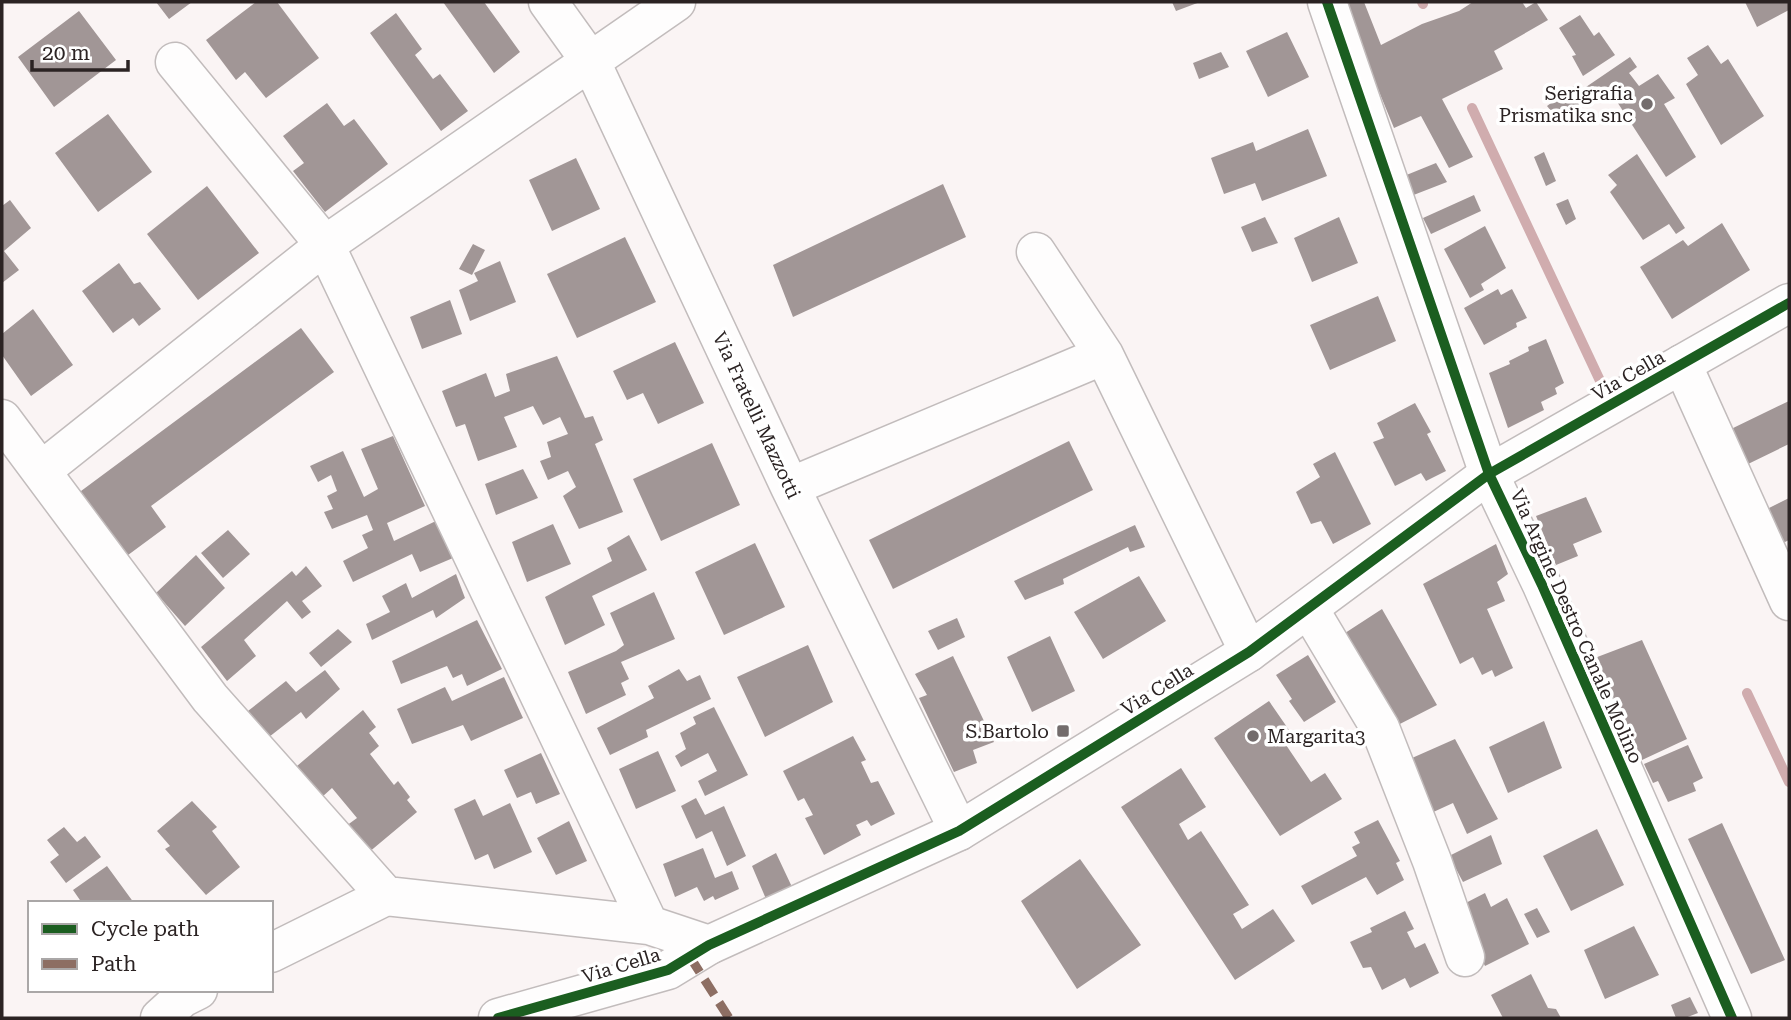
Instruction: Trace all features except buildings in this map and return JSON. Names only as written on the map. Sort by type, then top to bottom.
[{"type":"street","name":"Via Fratelli Mazzotti","points":[[548,2],[591,62],[790,487],[959,831]]},
{"type":"street","points":[[41,471],[326,245],[676,2]]},
{"type":"street","name":"Via Argine Destro Canale Molino","points":[[1327,2],[1489,474],[1542,585],[1732,1018]]},
{"type":"street","points":[[175,62],[326,245],[649,925]]},
{"type":"street","points":[[1036,251],[1104,355],[1250,652]]},
{"type":"street","name":"Via Cella","points":[[498,1018],[668,970],[709,946],[959,831],[1250,652],[1489,474],[1789,303]]},
{"type":"street","points":[[790,487],[1104,355]]},
{"type":"street","points":[[1682,364],[1789,601]]},
{"type":"street","points":[[2,419],[210,698],[386,896]]},
{"type":"street","points":[[1309,609],[1380,727],[1465,957]]},
{"type":"street","points":[[273,952],[386,896],[649,925],[709,946]]},
{"type":"street","points":[[160,1018],[182,998],[194,992]]},
{"type":"waterway","points":[[1472,108],[1603,387]]},
{"type":"waterway","points":[[1747,693],[1789,782]]},
{"type":"marked path","points":[[690,957],[729,1018]]},
{"type":"cycle path","points":[[1327,2],[1489,474],[1542,585],[1732,1018]]},
{"type":"cycle path","points":[[498,1018],[668,970],[709,945],[959,831],[1249,652],[1489,474],[1789,303]]},
{"type":"place","name":"Serigrafia Prismatika snc","points":[[1647,104]]},
{"type":"place","name":"S.Bartolo","points":[[1063,731]]},
{"type":"place","name":"Margarita3","points":[[1253,736]]}]
